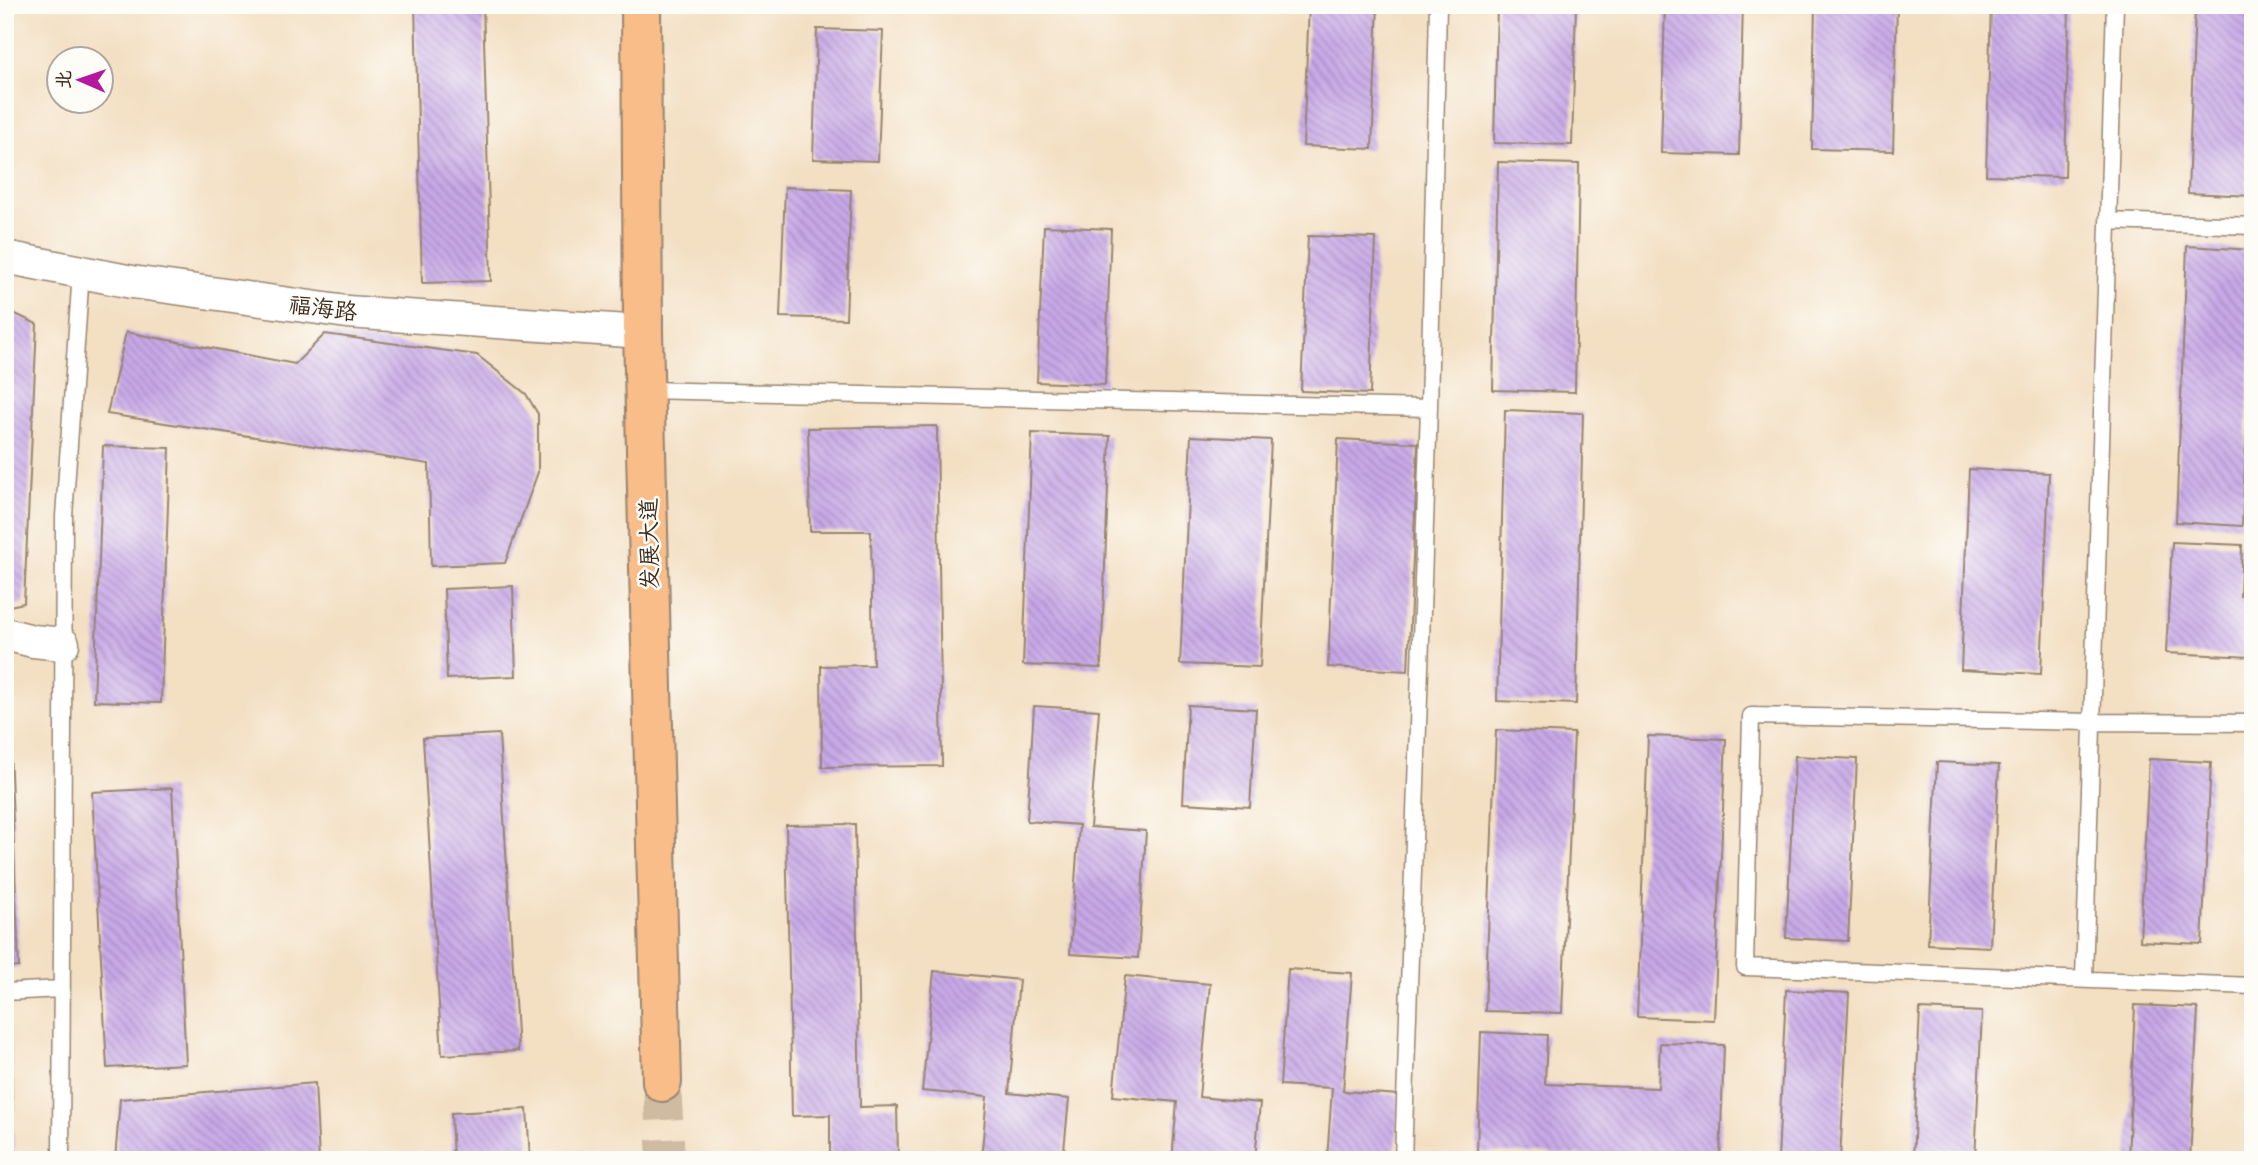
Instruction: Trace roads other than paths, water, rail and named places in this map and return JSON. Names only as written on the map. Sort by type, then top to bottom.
[{"type":"main road","name":"发展大道","points":[[641,5],[643,332],[662,1082]]},
{"type":"street","name":"福海路","points":[[5,257],[132,282],[347,312],[643,332]]},
{"type":"street","points":[[5,634],[62,644]]},
{"type":"lane","points":[[1403,1160],[1429,408],[1438,5]]},
{"type":"lane","points":[[2084,978],[2115,5]]},
{"type":"lane","points":[[2108,221],[2253,226]]},
{"type":"lane","points":[[61,1160],[64,516],[81,272]]},
{"type":"lane","points":[[645,390],[1429,408]]},
{"type":"lane","points":[[2253,723],[1751,716],[1745,967],[2253,986]]},
{"type":"lane","points":[[5,992],[61,989]]},
{"type":"tunnel","points":[[662,1082],[666,1160]]}]
